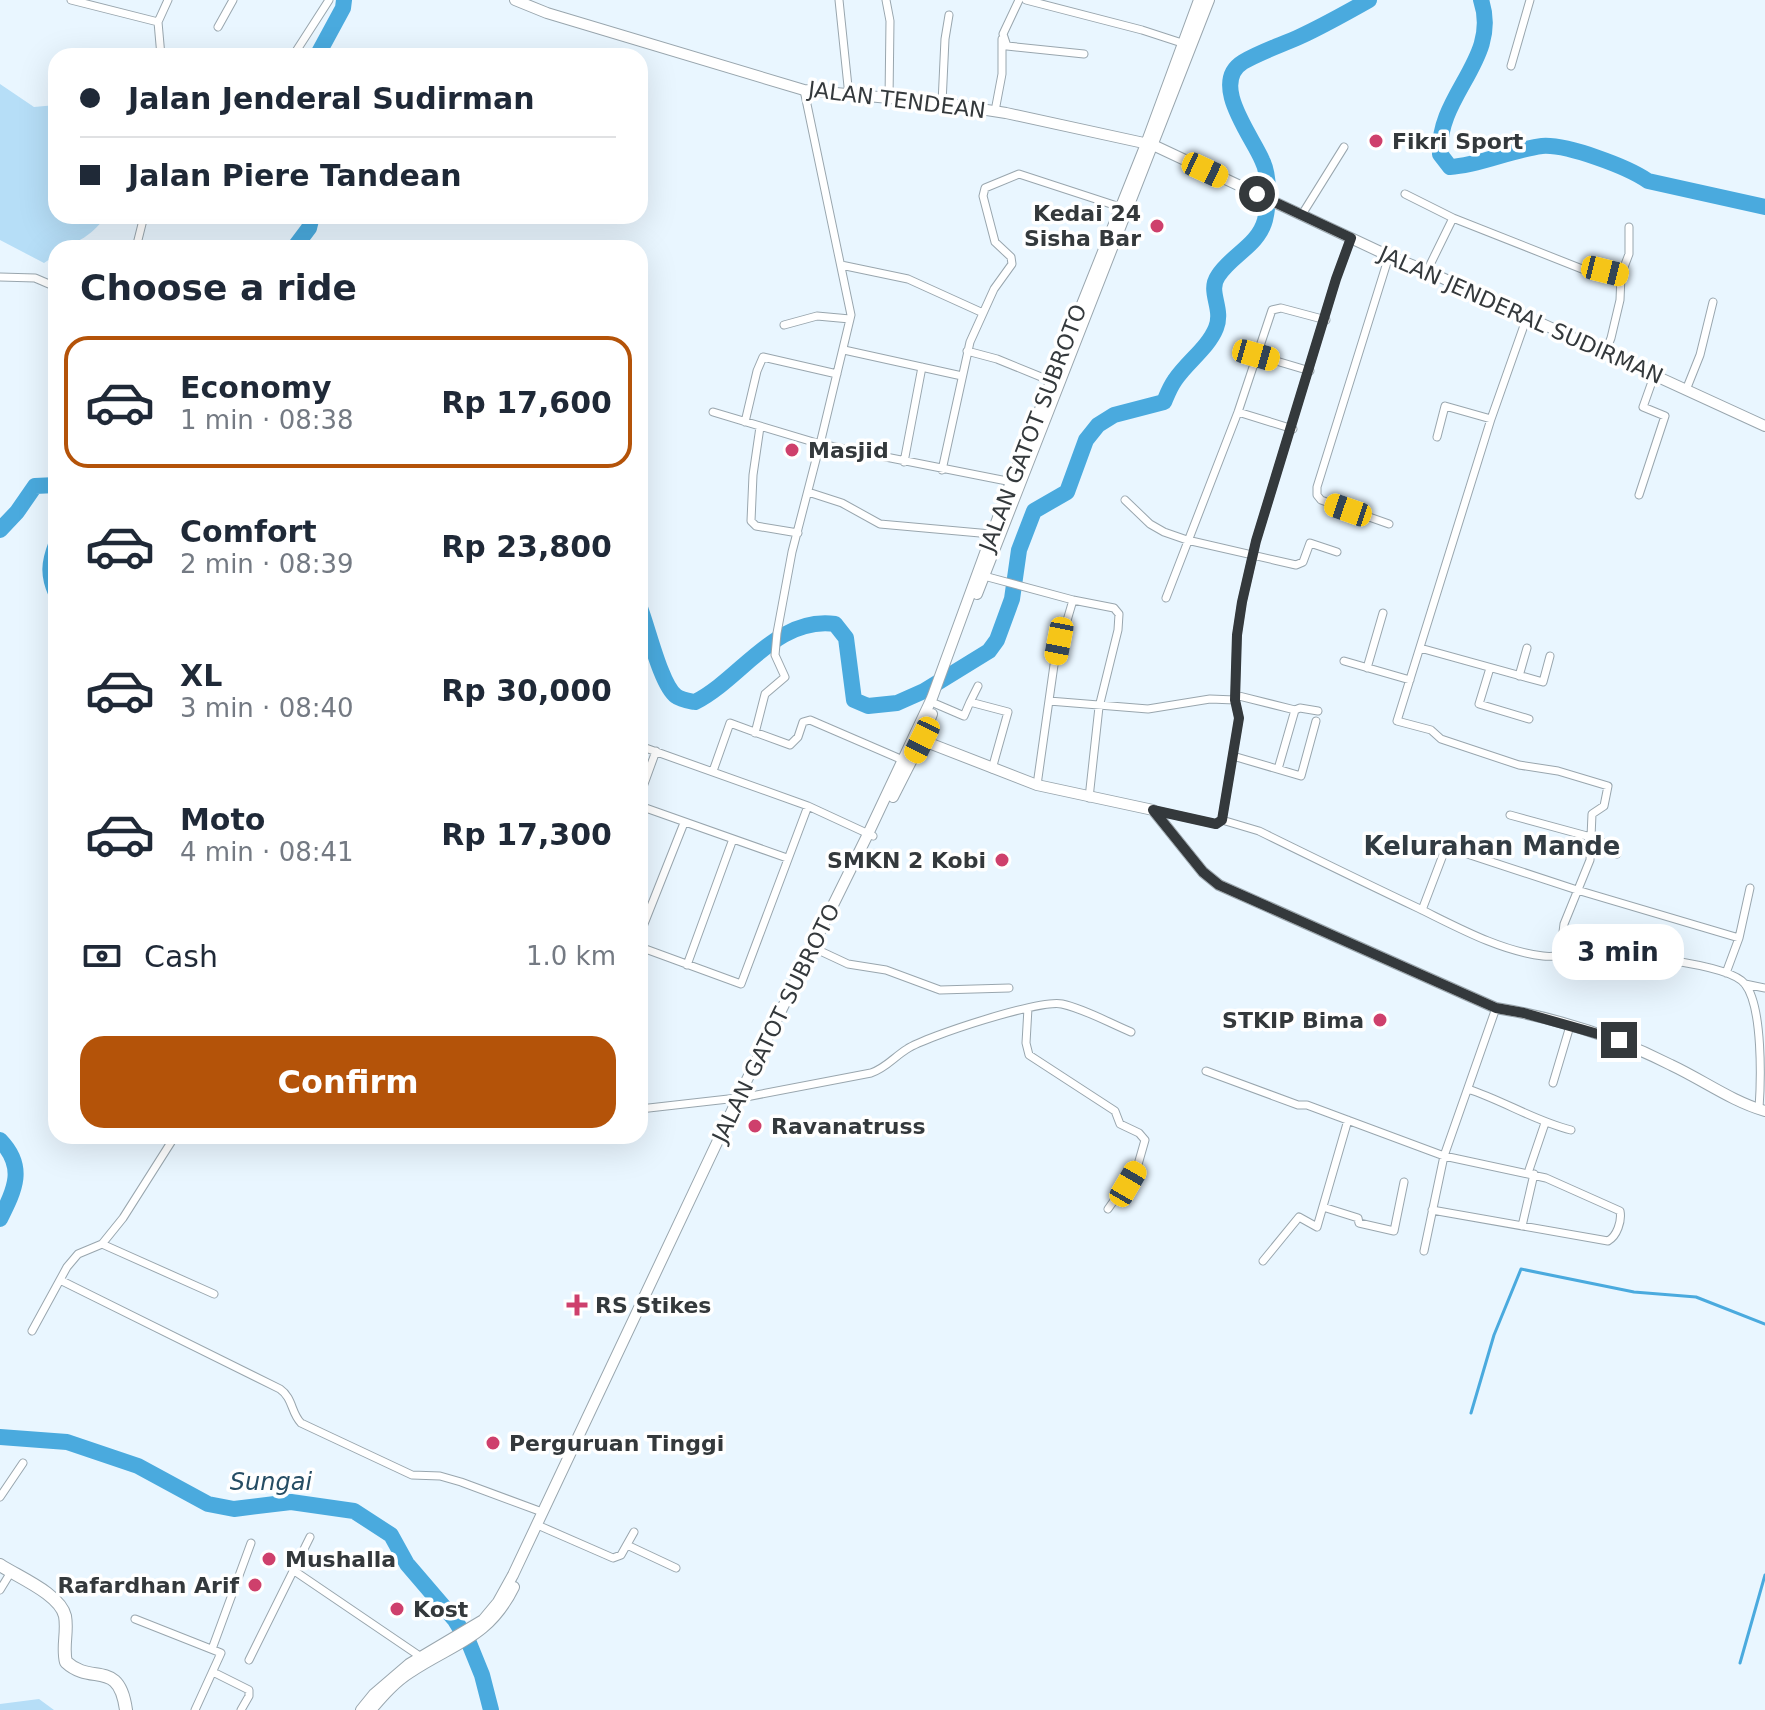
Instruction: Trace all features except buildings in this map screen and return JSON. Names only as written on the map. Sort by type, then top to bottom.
[{"type":"highway","points":[[6,1568],[59,1602],[65,1618],[63,1647],[66,1662],[74,1668],[104,1674],[117,1681],[126,1710]]},
{"type":"street","points":[[71,0],[158,22]]},
{"type":"street","points":[[160,48],[158,22],[168,0]]},
{"type":"street","points":[[218,27],[233,0]]},
{"type":"street","points":[[298,48],[329,0]]},
{"type":"street","name":"JALAN TENDEAN","points":[[515,0],[547,13],[804,90],[995,111],[1149,145]]},
{"type":"street","points":[[839,0],[849,96]]},
{"type":"street","points":[[886,0],[890,21],[889,99]]},
{"type":"street","points":[[995,111],[1002,74],[1000,50],[1003,34],[1019,0]]},
{"type":"street","points":[[1026,0],[1142,30],[1186,45]]},
{"type":"street","name":"JALAN GATOT SUBROTO","points":[[944,677],[991,534],[1015,483],[1149,145],[1199,0]]},
{"type":"street","name":"JALAN GATOT SUBROTO","points":[[1186,45],[1209,0]]},
{"type":"street","points":[[1511,66],[1530,0]]},
{"type":"street","points":[[942,103],[949,15]]},
{"type":"street","points":[[1003,34],[1009,47],[1084,54]]},
{"type":"street","points":[[755,733],[765,694],[785,677],[775,655],[777,633],[850,319],[804,90]]},
{"type":"street","name":"JALAN GATOT SUBROTO","points":[[479,1628],[498,1602],[918,739],[989,577],[1015,483],[1051,381],[1072,337],[1120,207],[1149,145]]},
{"type":"street","name":"JALAN JENDERAL SUDIRMAN","points":[[1149,145],[1765,426]]},
{"type":"street","points":[[1301,216],[1344,147]]},
{"type":"street","points":[[942,470],[967,351],[994,289],[1012,264],[1011,257],[995,242],[983,196],[987,186],[1019,174],[1120,207]]},
{"type":"street","points":[[1405,194],[1453,218],[1582,269],[1621,275]]},
{"type":"street","points":[[1427,271],[1453,218]]},
{"type":"street","points":[[1605,353],[1620,300],[1621,275],[1629,254],[1629,227]]},
{"type":"street","points":[[918,739],[1037,785],[1216,824],[1222,820],[1239,718],[1235,697],[1238,626],[1253,553],[1351,238]]},
{"type":"street","points":[[1389,256],[1317,487],[1321,500],[1389,524]]},
{"type":"street","points":[[841,265],[908,279],[983,313]]},
{"type":"street","points":[[0,277],[35,278],[48,284]]},
{"type":"street","points":[[1686,390],[1703,345],[1713,302]]},
{"type":"street","points":[[1166,598],[1238,412],[1274,308],[1326,320]]},
{"type":"street","points":[[784,325],[817,316],[850,319]]},
{"type":"street","points":[[1527,317],[1491,419],[1397,721],[1431,730],[1441,739],[1519,765],[1558,771],[1608,786],[1604,806],[1592,814],[1590,860],[1564,924],[1560,956]]},
{"type":"street","points":[[844,350],[962,376]]},
{"type":"street","points":[[967,351],[997,359],[1051,381]]},
{"type":"street","points":[[1256,355],[1310,371]]},
{"type":"street","points":[[745,422],[763,357],[837,374]]},
{"type":"street","points":[[904,462],[922,367]]},
{"type":"street","points":[[1639,495],[1665,416],[1643,407],[1654,376]]},
{"type":"street","points":[[1437,437],[1445,406],[1491,419]]},
{"type":"street","points":[[713,412],[820,444],[1015,483]]},
{"type":"street","points":[[1238,412],[1293,429]]},
{"type":"street","points":[[760,427],[751,521],[756,526],[798,533]]},
{"type":"street","points":[[808,492],[842,503],[880,524],[991,534]]},
{"type":"street","points":[[1125,500],[1150,524],[1187,540],[1300,565],[1310,543],[1337,552]]},
{"type":"street","points":[[989,577],[1114,608],[1119,614],[1099,707],[1089,798]]},
{"type":"street","points":[[1037,785],[1059,641],[1073,600]]},
{"type":"street","points":[[1367,668],[1383,613]]},
{"type":"street","points":[[1420,648],[1543,682],[1550,656]]},
{"type":"street","points":[[1519,676],[1527,648]]},
{"type":"street","points":[[1344,661],[1410,680]]},
{"type":"street","points":[[1490,668],[1479,704],[1529,719]]},
{"type":"street","points":[[935,700],[964,716],[978,686]]},
{"type":"street","points":[[1049,701],[1148,709],[1235,697],[1295,710],[1318,711]]},
{"type":"street","points":[[970,702],[1008,712],[992,769]]},
{"type":"street","points":[[1278,769],[1295,710]]},
{"type":"street","points":[[713,771],[730,723],[790,745],[798,737],[803,722],[810,720],[907,761]]},
{"type":"street","points":[[1233,756],[1301,776],[1316,721]]},
{"type":"street","points":[[648,748],[808,806],[871,835]]},
{"type":"street","points":[[648,773],[656,751]]},
{"type":"street","points":[[648,950],[741,984],[808,806]]},
{"type":"street","points":[[648,809],[787,858]]},
{"type":"street","points":[[1153,810],[1203,872],[1219,885],[1496,1008],[1619,1040],[1721,1094],[1762,1110],[1762,1056],[1752,1002],[1745,984]]},
{"type":"street","points":[[1510,815],[1602,841],[1617,854]]},
{"type":"street","points":[[1222,820],[1259,831],[1422,910],[1506,946],[1532,954],[1653,957],[1726,973],[1745,984],[1765,988]]},
{"type":"street","points":[[648,914],[684,823]]},
{"type":"street","name":"JALAN GATOT SUBROTO","points":[[371,1710],[410,1673],[479,1628],[506,1603],[742,1098],[818,950],[871,835]]},
{"type":"street","points":[[687,965],[733,839]]},
{"type":"street","points":[[1422,910],[1446,847],[1739,938]]},
{"type":"street","points":[[1726,973],[1739,938],[1750,888]]},
{"type":"street","points":[[818,950],[848,964],[886,970],[940,990],[1009,988]]},
{"type":"street","points":[[648,1108],[742,1098],[871,1073],[883,1069],[914,1046],[1028,1008],[1060,1004],[1131,1032]]},
{"type":"street","points":[[1028,1008],[1026,1043],[1029,1055],[1115,1111],[1120,1124],[1139,1133],[1145,1140],[1137,1168],[1108,1209]]},
{"type":"street","points":[[1424,1251],[1444,1156],[1496,1008]]},
{"type":"street","points":[[1553,1083],[1570,1026]]},
{"type":"street","points":[[1206,1071],[1444,1156],[1531,1174],[1620,1211],[1621,1220],[1613,1238],[1608,1241],[1432,1210]]},
{"type":"street","points":[[1468,1089],[1506,1102],[1545,1123],[1571,1130]]},
{"type":"street","points":[[1263,1261],[1299,1217],[1317,1227],[1348,1120]]},
{"type":"street","points":[[1522,1226],[1531,1174],[1545,1123]]},
{"type":"street","points":[[32,1331],[78,1254],[102,1244],[123,1218],[170,1144]]},
{"type":"street","points":[[1323,1207],[1358,1218],[1359,1223],[1394,1231],[1404,1182]]},
{"type":"street","points":[[102,1244],[214,1294]]},
{"type":"street","points":[[60,1280],[280,1389],[290,1399],[301,1423],[412,1475],[440,1476],[542,1512]]},
{"type":"street","points":[[0,1497],[23,1463]]},
{"type":"street","points":[[542,1527],[613,1558],[621,1555],[634,1532]]},
{"type":"street","points":[[249,1660],[310,1537]]},
{"type":"street","points":[[212,1649],[251,1543]]},
{"type":"street","points":[[627,1545],[676,1568]]},
{"type":"street","points":[[0,1590],[6,1568]]},
{"type":"street","points":[[293,1570],[421,1657]]},
{"type":"street","points":[[135,1619],[221,1655],[195,1710]]},
{"type":"street","name":"JALAN GATOT SUBROTO","points":[[361,1710],[390,1679],[421,1657],[447,1647]]},
{"type":"street","points":[[213,1672],[249,1690],[241,1710]]},
{"type":"shaded area","points":[[0,84],[34,107],[48,106],[48,224],[99,224],[80,240],[48,240],[48,260],[44,263],[0,240]]},
{"type":"shaded area","points":[[39,1699],[54,1710],[0,1710],[0,1704]]},
{"type":"waterway","points":[[321,48],[343,8],[344,0]]},
{"type":"waterway","points":[[648,632],[670,690],[678,697],[695,702],[712,692],[777,639],[814,624],[835,624],[846,638],[854,700],[868,706],[897,703],[924,691],[989,651],[997,640],[1012,599],[1019,550],[1034,511],[1067,492],[1086,440],[1098,425],[1114,415],[1164,402],[1175,380],[1216,328],[1218,314],[1214,288],[1218,276],[1262,229],[1267,206],[1266,174],[1231,96],[1230,83],[1234,71],[1250,58],[1308,33],[1369,0]]},
{"type":"waterway","points":[[1481,0],[1485,21],[1483,41],[1448,113],[1442,133],[1440,154],[1450,167],[1530,148],[1553,146],[1627,169],[1648,181],[1765,207]]},
{"type":"waterway","points":[[300,240],[310,224]]},
{"type":"waterway","name":"Sungai","points":[[0,530],[35,486],[48,485]]},
{"type":"waterway","name":"Sungai","points":[[0,1140],[8,1150],[15,1169],[13,1188],[0,1219]]},
{"type":"waterway","points":[[1471,1413],[1494,1335],[1521,1269],[1634,1292],[1696,1297],[1765,1324]]},
{"type":"waterway","name":"Sungai","points":[[0,1437],[67,1442],[138,1466],[208,1504],[234,1509],[291,1502],[354,1511],[391,1535],[407,1564],[455,1620],[469,1643],[482,1675],[491,1710]]},
{"type":"waterway","points":[[1740,1663],[1765,1575]]},
{"type":"place","name":"Fikri Sport","points":[[1376,141]]},
{"type":"place","name":"Kedai 24 Sisha Bar","points":[[1157,226]]},
{"type":"place","name":"Masjid","points":[[792,450]]},
{"type":"place","name":"SMKN 2 Kobi","points":[[1002,860]]},
{"type":"place","name":"STKIP Bima","points":[[1380,1020]]},
{"type":"place","name":"Ravanatruss","points":[[755,1126]]},
{"type":"place","name":"RS Stikes","points":[[577,1305]]},
{"type":"place","name":"Perguruan Tinggi","points":[[493,1443]]},
{"type":"place","name":"Mushalla","points":[[269,1559]]},
{"type":"place","name":"Rafardhan Arif","points":[[255,1585]]},
{"type":"place","name":"Kost","points":[[397,1609]]},
{"type":"district","name":"Kelurahan Mande","points":[[1492,846]]},
{"type":"route","points":[[1257,194],[1351,238],[1256,541],[1242,602],[1237,635],[1235,700],[1239,718],[1222,820],[1216,824],[1153,810],[1203,872],[1219,885],[1496,1008],[1619,1040]]}]
